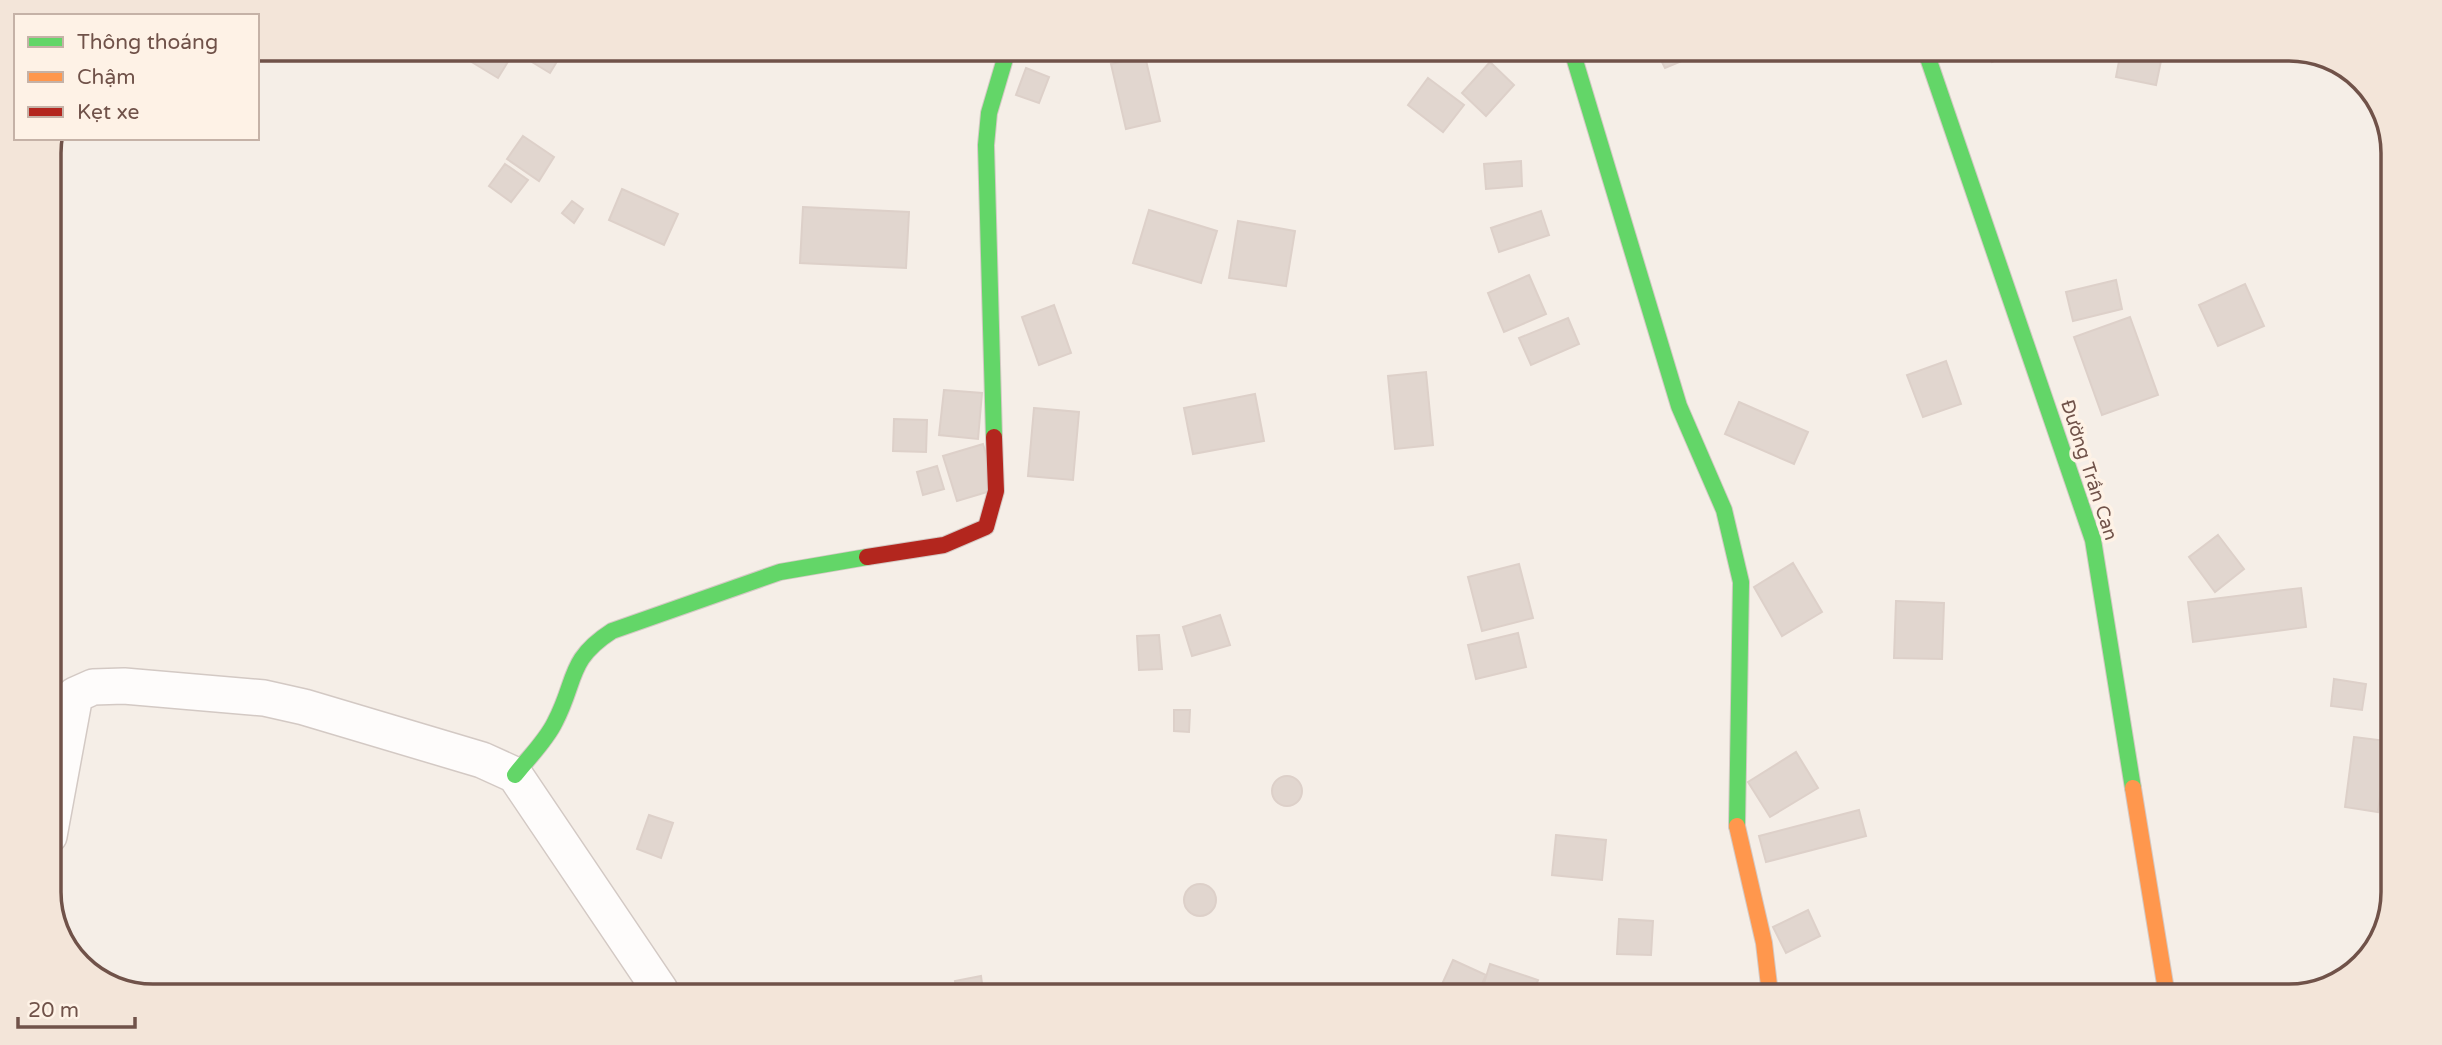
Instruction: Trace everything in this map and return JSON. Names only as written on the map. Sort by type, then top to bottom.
[{"type":"street","points":[[515,775],[555,723],[580,657],[592,644],[612,631],[803,567],[843,558],[937,547],[970,537],[986,527],[996,491],[986,145],[989,113],[1004,61]]},
{"type":"street","points":[[1575,61],[1679,406],[1724,510],[1741,582],[1735,817],[1766,953],[1769,984]]},
{"type":"street","name":"Đường Trần Can","points":[[1929,61],[2093,540],[2165,984]]},
{"type":"street","points":[[61,770],[75,695],[93,687],[124,686],[251,697],[304,706],[482,760],[515,775],[656,984]]},
{"type":"building","points":[[470,61],[508,61],[498,78]]},
{"type":"building","points":[[530,61],[557,61],[550,73]]},
{"type":"building","points":[[1146,61],[1160,121],[1126,129],[1111,64]]},
{"type":"building","points":[[1662,61],[1682,61],[1665,68]]},
{"type":"building","points":[[2119,61],[2161,61],[2156,85],[2116,77]]},
{"type":"building","points":[[1490,62],[1514,85],[1486,116],[1462,93]]},
{"type":"building","points":[[1026,68],[1049,77],[1039,103],[1016,95]]},
{"type":"building","points":[[1428,78],[1464,105],[1443,132],[1408,105]]},
{"type":"building","points":[[523,136],[554,157],[539,181],[507,159]]},
{"type":"building","points":[[1521,161],[1522,186],[1486,189],[1484,164]]},
{"type":"building","points":[[505,164],[528,180],[511,202],[489,186]]},
{"type":"building","points":[[622,189],[678,214],[664,245],[609,220]]},
{"type":"building","points":[[572,201],[583,209],[574,223],[562,213]]},
{"type":"building","points":[[803,207],[909,212],[906,268],[800,263]]},
{"type":"building","points":[[1149,210],[1217,231],[1201,283],[1133,263]]},
{"type":"building","points":[[1541,211],[1549,235],[1499,252],[1491,228]]},
{"type":"building","points":[[1238,221],[1295,231],[1286,286],[1229,278]]},
{"type":"building","points":[[1529,275],[1546,314],[1504,332],[1488,293]]},
{"type":"building","points":[[2116,280],[2122,309],[2073,321],[2066,292]]},
{"type":"building","points":[[2245,284],[2264,326],[2218,346],[2199,305]]},
{"type":"building","points":[[1054,305],[1071,353],[1039,365],[1022,317]]},
{"type":"building","points":[[2130,317],[2158,395],[2102,415],[2074,337]]},
{"type":"building","points":[[1568,318],[1579,344],[1531,365],[1519,338]]},
{"type":"building","points":[[1946,361],[1961,404],[1923,417],[1907,375]]},
{"type":"building","points":[[1426,372],[1433,445],[1395,449],[1388,376]]},
{"type":"building","points":[[944,390],[982,393],[978,439],[939,435]]},
{"type":"building","points":[[1255,394],[1264,441],[1193,454],[1184,408]]},
{"type":"building","points":[[1739,402],[1808,432],[1794,464],[1725,434]]},
{"type":"building","points":[[1034,408],[1079,412],[1073,480],[1028,476]]},
{"type":"building","points":[[894,419],[927,420],[926,452],[893,451]]},
{"type":"building","points":[[983,444],[997,489],[957,501],[943,456]]},
{"type":"building","points":[[937,466],[944,489],[923,495],[917,472]]},
{"type":"building","points":[[2218,535],[2244,569],[2215,592],[2189,557]]},
{"type":"building","points":[[1793,563],[1822,612],[1782,636],[1754,587]]},
{"type":"building","points":[[1519,564],[1533,618],[1482,631],[1468,577]]},
{"type":"building","points":[[2301,588],[2306,627],[2193,642],[2188,602]]},
{"type":"building","points":[[1896,601],[1944,603],[1942,659],[1894,658]]},
{"type":"building","points":[[1220,615],[1230,645],[1192,656],[1183,627]]},
{"type":"building","points":[[1518,633],[1526,667],[1476,679],[1468,645]]},
{"type":"building","points":[[1159,635],[1162,669],[1139,670],[1137,636]]},
{"type":"building","points":[[2334,679],[2366,684],[2362,710],[2331,706]]},
{"type":"building","points":[[1174,710],[1190,710],[1189,732],[1174,731]]},
{"type":"building","points":[[2354,737],[2381,740],[2378,812],[2345,807]]},
{"type":"building","points":[[1796,752],[1818,788],[1770,817],[1748,782]]},
{"type":"building","points":[[1287,776],[1293,777],[1301,785],[1301,797],[1293,805],[1287,806],[1281,805],[1273,797],[1272,791],[1273,785],[1281,777]]},
{"type":"building","points":[[1859,810],[1866,836],[1766,862],[1759,836]]},
{"type":"building","points":[[649,815],[673,823],[661,858],[637,849]]},
{"type":"building","points":[[1556,835],[1606,840],[1602,880],[1552,875]]},
{"type":"building","points":[[1200,884],[1211,889],[1216,900],[1211,911],[1200,916],[1189,911],[1184,900],[1189,889]]},
{"type":"building","points":[[1808,910],[1820,936],[1786,953],[1773,927]]},
{"type":"building","points":[[1619,919],[1653,921],[1651,955],[1617,954]]},
{"type":"building","points":[[1453,960],[1486,975],[1482,984],[1442,984]]},
{"type":"building","points":[[1490,964],[1538,980],[1536,984],[1484,984]]},
{"type":"building","points":[[981,976],[982,984],[956,984],[955,981]]},
{"type":"traffic: fast","points":[[994,437],[986,145],[989,113],[1004,61]]},
{"type":"traffic: fast","points":[[1575,61],[1679,406],[1724,510],[1741,582],[1737,826]]},
{"type":"traffic: fast","points":[[1929,61],[2093,540],[2133,788]]},
{"type":"traffic: fast","points":[[515,775],[551,729],[580,661],[612,631],[780,572],[867,557]]},
{"type":"traffic: slow","points":[[2133,788],[2165,984]]},
{"type":"traffic: slow","points":[[1737,826],[1764,943],[1769,984]]},
{"type":"traffic: jam","points":[[867,557],[944,545],[986,527],[996,491],[994,437]]}]
